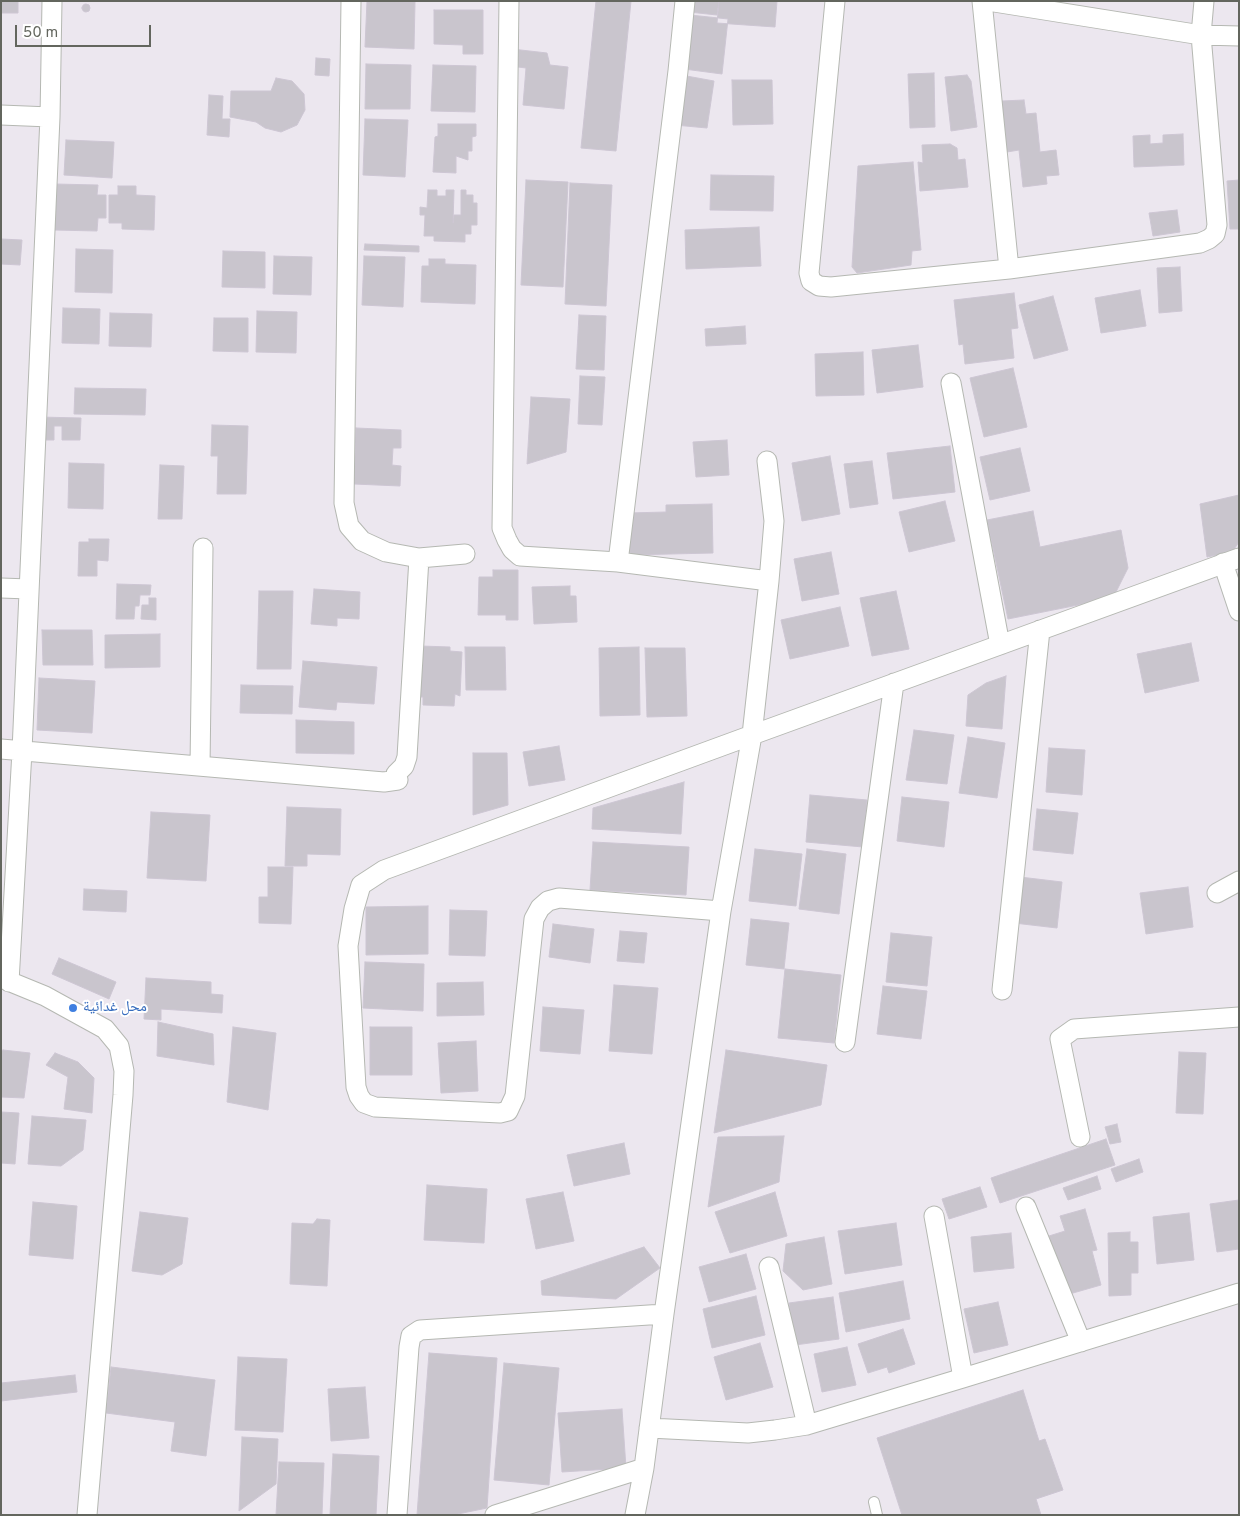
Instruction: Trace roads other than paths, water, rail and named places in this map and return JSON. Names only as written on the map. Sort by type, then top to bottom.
[{"type":"street","points":[[52,1],[50,117],[22,750],[9,842],[5,980],[46,996],[105,1029],[119,1046],[124,1071],[87,1515]]},
{"type":"street","points":[[351,1],[344,503],[349,526],[362,541],[386,552],[419,558],[465,554]]},
{"type":"street","points":[[509,1],[502,528],[507,540],[512,549],[520,556],[618,562],[769,581]]},
{"type":"street","points":[[618,562],[685,1]]},
{"type":"street","points":[[835,1],[809,273],[811,281],[819,286],[831,287],[1009,269],[1200,243],[1209,239],[1215,234],[1217,226],[1201,35],[1204,1]]},
{"type":"street","points":[[982,1],[1009,269]]},
{"type":"street","points":[[988,1],[1201,35],[1239,36]]},
{"type":"street","points":[[1,115],[50,117]]},
{"type":"street","points":[[950,383],[1000,645]]},
{"type":"street","points":[[635,1515],[644,1468],[721,911],[752,735],[774,521],[767,461]]},
{"type":"street","points":[[200,766],[203,548]]},
{"type":"street","points":[[1,749],[384,782],[398,780],[396,774],[404,766],[407,757],[419,558]]},
{"type":"street","points":[[721,911],[559,898],[548,902],[540,908],[534,919],[515,1096],[508,1111],[500,1113],[376,1107],[364,1103],[359,1096],[356,1087],[348,946],[354,910],[362,885],[384,870],[1231,560],[1239,611]]},
{"type":"street","points":[[1,588],[29,589]]},
{"type":"street","points":[[1002,990],[1040,630]]},
{"type":"street","points":[[845,1042],[894,683]]},
{"type":"street","points":[[1217,893],[1239,881]]},
{"type":"street","points":[[1080,1137],[1060,1039],[1074,1029],[1239,1017]]},
{"type":"street","points":[[1026,1207],[1081,1342]]},
{"type":"street","points":[[934,1216],[963,1378]]},
{"type":"street","points":[[769,1267],[806,1425]]},
{"type":"street","points":[[649,1428],[748,1433],[806,1425],[1239,1292]]},
{"type":"street","points":[[397,1515],[411,1336],[420,1330],[664,1314]]},
{"type":"street","points":[[495,1515],[644,1468]]},
{"type":"lane","points":[[874,1502],[877,1515]]},
{"type":"place","name":"محل غدائية","points":[[73,1008]]}]
